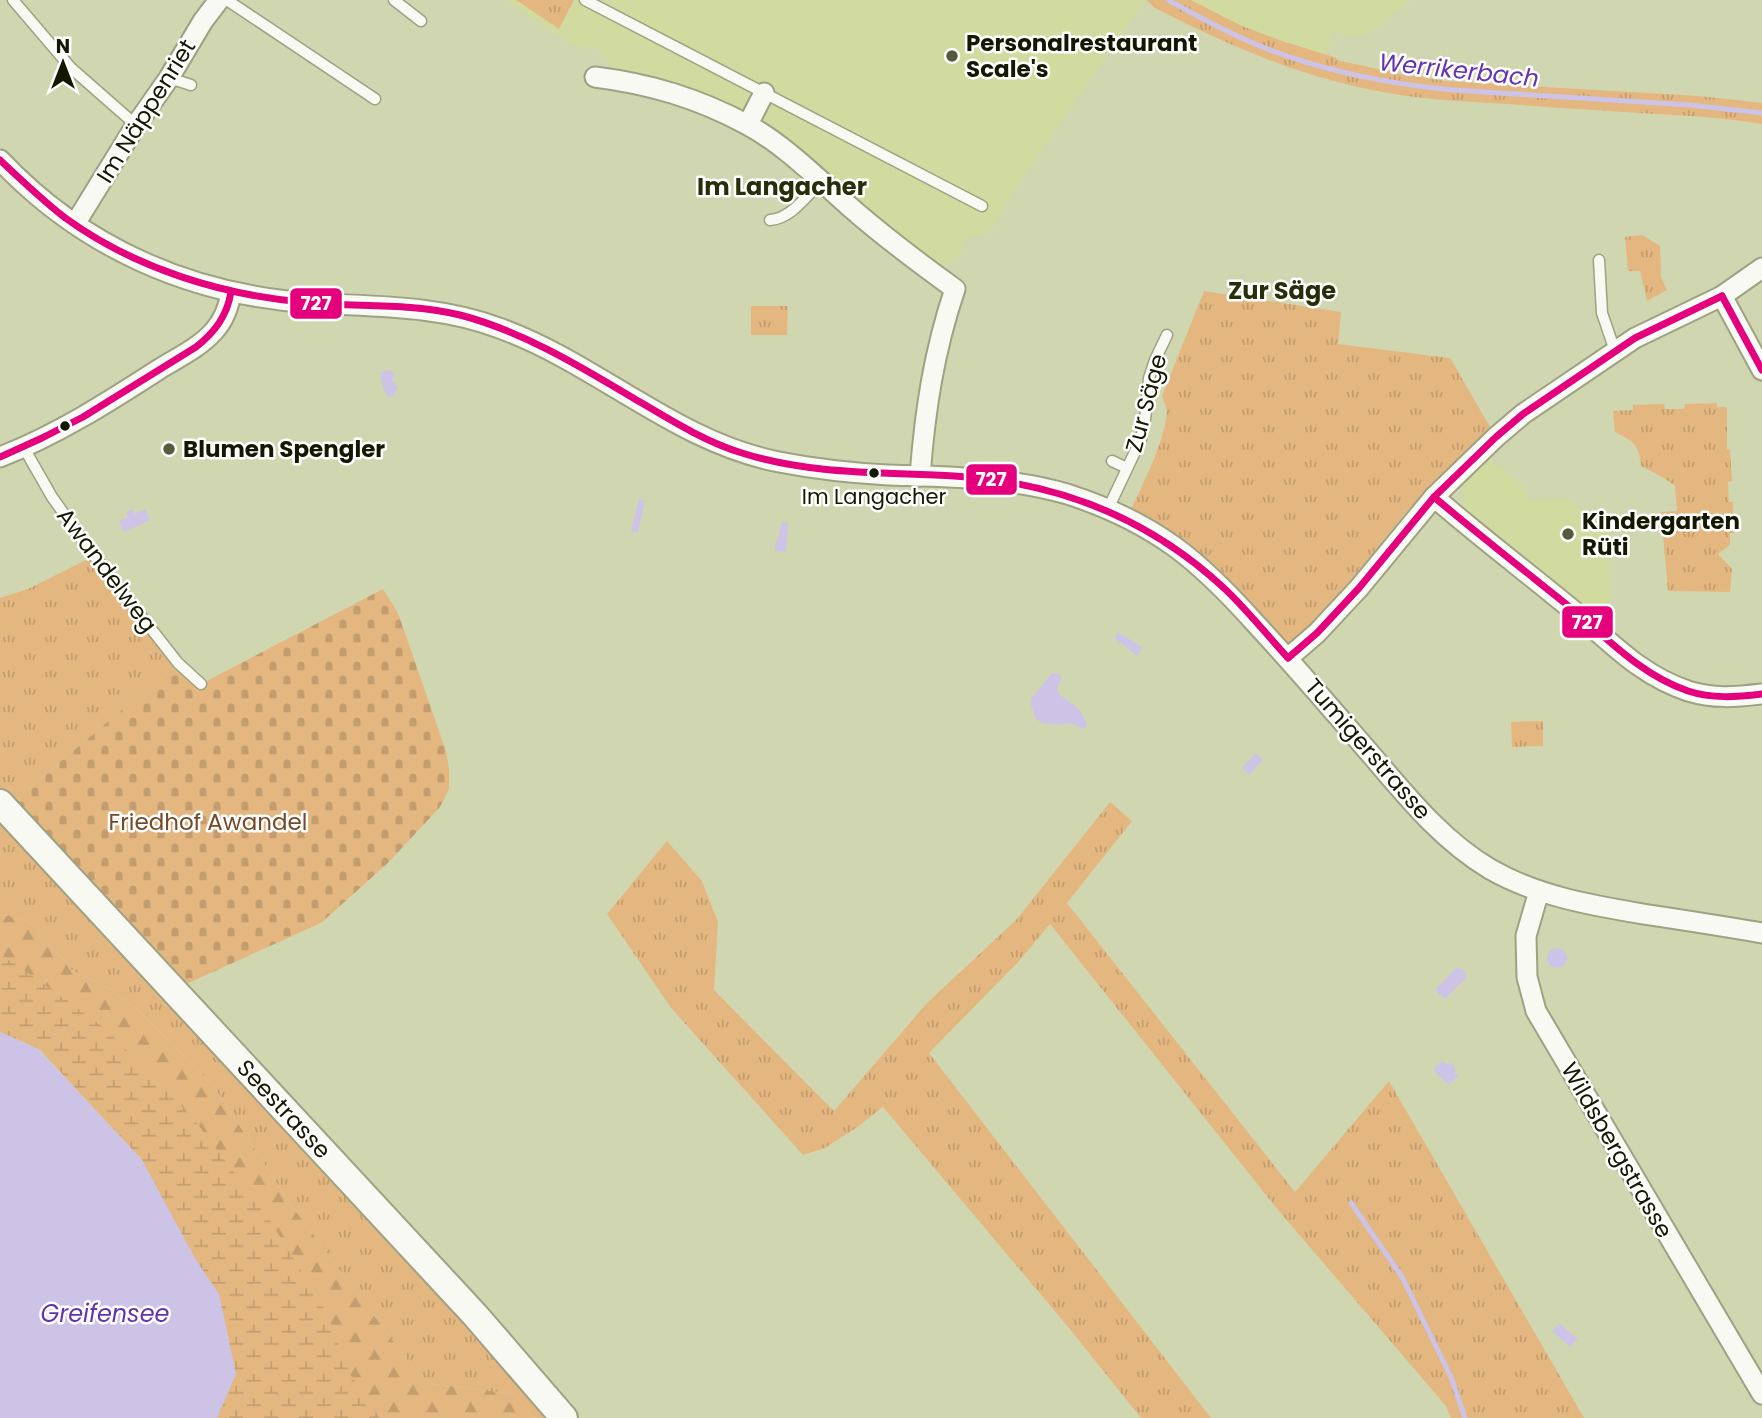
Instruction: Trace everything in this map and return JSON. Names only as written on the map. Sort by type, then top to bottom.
[{"type":"street","name":"Im Näppenriet","points":[[75,224],[135,125],[219,0]]},
{"type":"street","points":[[595,77],[656,87],[704,103],[748,124],[794,157],[852,209],[955,289],[932,370],[920,475]]},
{"type":"street","points":[[748,124],[764,93]]},
{"type":"street","name":"Tumigerstrasse","points":[[0,160],[19,180],[75,224],[123,253],[191,281],[278,300],[420,309],[458,315],[498,327],[536,343],[685,428],[741,452],[774,462],[883,475],[984,478],[1067,494],[1108,509],[1173,546],[1217,581],[1420,810],[1452,842],[1488,867],[1539,891],[1587,905],[1762,933]]},
{"type":"street","points":[[1288,658],[1317,633],[1359,588],[1434,497],[1523,414],[1634,338],[1722,296],[1762,268]]},
{"type":"street","points":[[0,457],[24,448],[65,426],[192,349],[214,331],[225,316],[232,292]]},
{"type":"street","points":[[1722,296],[1762,370]]},
{"type":"street","points":[[1434,497],[1601,633],[1637,666],[1688,691],[1724,698],[1762,694]]},
{"type":"street","name":"Seestrasse","points":[[0,803],[475,1315],[564,1418]]},
{"type":"street","name":"Wildsbergstrasse","points":[[1539,891],[1526,936],[1527,977],[1536,1011],[1762,1394]]},
{"type":"lane","points":[[13,0],[71,68],[135,125]]},
{"type":"lane","points":[[227,0],[375,99]]},
{"type":"lane","points":[[394,0],[421,21]]},
{"type":"lane","points":[[585,0],[982,206]]},
{"type":"lane","points":[[169,78],[191,85]]},
{"type":"lane","points":[[776,222],[787,216],[821,182]]},
{"type":"lane","points":[[1599,260],[1602,313],[1615,351]]},
{"type":"lane","name":"Zur Säge","points":[[1108,509],[1141,439],[1149,378],[1167,335]]},
{"type":"lane","name":"Awandelweg","points":[[24,448],[52,498],[94,556],[178,663],[201,684]]},
{"type":"lane","points":[[1112,461],[1127,468]]},
{"type":"shaded area","points":[[505,0],[1145,0],[1016,188],[988,234],[968,236],[955,259],[946,264],[936,264],[896,237],[809,158],[617,74],[596,47],[573,46]]},
{"type":"shaded area","points":[[1191,0],[1412,0],[1364,36],[1350,36],[1333,31],[1326,55],[1242,26]]},
{"type":"shaded area","points":[[1487,457],[1527,490],[1528,500],[1567,498],[1607,532],[1610,599],[1594,617],[1465,508],[1463,481]]},
{"type":"green space","points":[[516,0],[574,0],[559,29]]},
{"type":"green space","points":[[1146,0],[1191,0],[1242,26],[1282,41],[1337,58],[1336,60],[1401,74],[1445,81],[1699,96],[1762,103],[1762,124],[1696,116],[1440,100],[1367,89],[1304,72],[1244,50],[1155,8]]},
{"type":"green space","points":[[1642,235],[1660,246],[1661,277],[1667,290],[1647,301],[1640,271],[1628,271],[1625,237]]},
{"type":"green space","points":[[1204,291],[1341,312],[1338,344],[1450,358],[1496,437],[1420,513],[1411,506],[1351,580],[1359,588],[1288,658],[1217,581],[1127,518],[1159,446],[1166,418],[1162,396]]},
{"type":"green space","points":[[751,306],[788,306],[787,335],[751,335]]},
{"type":"green space","points":[[1717,403],[1717,407],[1727,407],[1727,449],[1730,450],[1732,481],[1728,482],[1729,502],[1733,502],[1734,533],[1730,533],[1730,545],[1718,554],[1732,569],[1730,592],[1668,591],[1661,512],[1677,511],[1675,486],[1641,466],[1634,444],[1615,432],[1613,411],[1633,410],[1633,405],[1664,404],[1665,409],[1684,409],[1685,404]]},
{"type":"green space","points":[[94,556],[178,663],[5,808],[173,990],[549,1418],[534,1418],[514,1394],[434,1384],[417,1373],[291,1205],[214,1087],[142,1014],[110,989],[73,971],[30,922],[0,914],[0,598],[28,589]]},
{"type":"green space","name":"Friedhof Awandel","points":[[383,589],[398,613],[446,751],[449,789],[440,807],[389,862],[321,923],[173,990],[5,808],[178,663],[201,684]]},
{"type":"green space","points":[[1543,721],[1543,746],[1512,747],[1511,722]]},
{"type":"green space","points":[[1110,802],[1132,821],[1067,903],[1295,1192],[1389,1081],[1584,1418],[1451,1418],[1446,1406],[1278,1210],[1050,924],[1020,960],[929,1053],[1211,1418],[1141,1418],[883,1107],[825,1148],[803,1155],[671,1008],[607,914],[667,841],[702,881],[718,922],[714,990],[834,1111],[927,1003],[1017,919]]},
{"type":"green space","points":[[0,914],[30,922],[73,971],[110,989],[142,1014],[214,1087],[291,1205],[417,1373],[434,1384],[514,1394],[534,1418],[379,1418],[0,973]]},
{"type":"green space","points":[[0,956],[14,963],[106,1029],[193,1118],[271,1222],[327,1313],[350,1374],[380,1418],[135,1418],[147,1205],[154,1183],[142,1160],[39,1049],[0,1032]]},
{"type":"water","points":[[392,370],[395,376],[392,378],[398,389],[391,398],[384,390],[380,372]]},
{"type":"water","points":[[639,499],[645,501],[638,533],[631,531]]},
{"type":"water","points":[[133,509],[135,514],[145,509],[150,520],[124,532],[119,521],[128,517],[126,512]]},
{"type":"water","points":[[781,523],[788,523],[786,552],[775,551]]},
{"type":"water","points":[[1118,632],[1143,648],[1137,656],[1115,638]]},
{"type":"water","points":[[1052,673],[1060,674],[1061,680],[1057,689],[1081,712],[1087,725],[1084,729],[1070,723],[1057,725],[1042,723],[1036,719],[1031,699]]},
{"type":"water","points":[[1256,753],[1263,760],[1249,775],[1242,768]]},
{"type":"water","points":[[1557,948],[1564,951],[1567,958],[1564,965],[1557,968],[1550,965],[1547,958],[1550,951]]},
{"type":"water","points":[[1457,967],[1466,973],[1464,974],[1467,977],[1445,999],[1435,990]]},
{"type":"water","name":"Greifensee","points":[[0,1032],[38,1049],[142,1160],[196,1260],[219,1294],[236,1374],[217,1418],[0,1418]]},
{"type":"water","points":[[1442,1061],[1451,1063],[1458,1076],[1449,1085],[1433,1070]]},
{"type":"water","points":[[1559,1323],[1578,1339],[1570,1347],[1552,1331]]},
{"type":"waterway","name":"Werrikerbach","points":[[1168,0],[1270,50],[1315,65],[1383,81],[1453,90],[1690,105],[1762,113]]},
{"type":"waterway","points":[[1351,1203],[1402,1277],[1451,1377],[1465,1418]]},
{"type":"transit line","name":"727","points":[[0,160],[64,217],[91,235],[150,265],[182,277],[246,294],[278,299],[442,311],[484,322],[553,352],[702,437],[768,460],[821,469],[992,480],[1030,486],[1100,508],[1165,542],[1196,564],[1233,597],[1288,658]]},
{"type":"transit line","name":"727","points":[[0,457],[83,417],[196,347],[219,323],[227,309],[231,292]]},
{"type":"transit line","name":"727","points":[[1722,296],[1762,370]]},
{"type":"transit line","name":"727","points":[[1288,658],[1317,633],[1359,588],[1434,497],[1523,414],[1635,338],[1722,296]]},
{"type":"transit line","name":"727","points":[[1434,497],[1655,676],[1688,691],[1706,695],[1762,694]]},
{"type":"place","name":"Personalrestaurant Scale's","points":[[952,56]]},
{"type":"place","name":"Blumen Spengler","points":[[169,449]]},
{"type":"place","name":"Im Langacher","points":[[874,473]]},
{"type":"place","name":"Kindergarten Rüti","points":[[1568,534]]},
{"type":"district","name":"Im Langacher","points":[[782,186]]},
{"type":"district","name":"Zur Säge","points":[[1282,290]]}]
